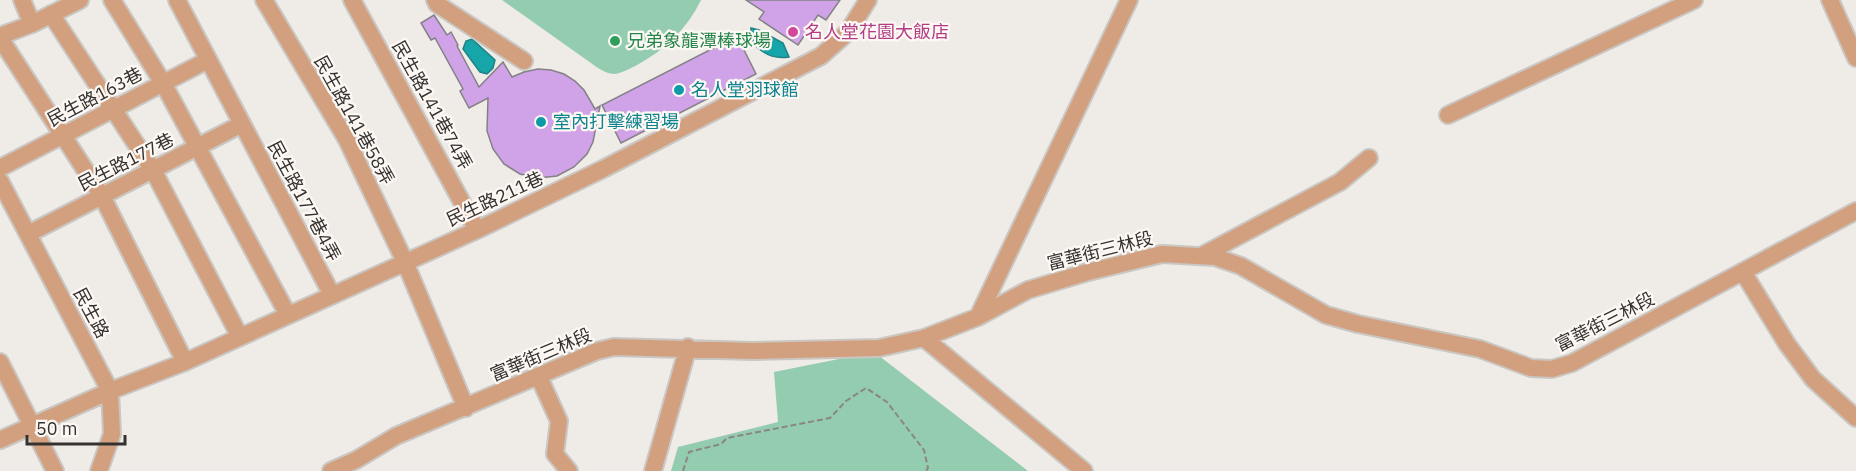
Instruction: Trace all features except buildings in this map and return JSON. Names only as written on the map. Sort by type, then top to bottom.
[{"type":"street","points":[[22,0],[32,24]]},
{"type":"street","points":[[80,0],[0,37],[102,196],[185,362]]},
{"type":"street","points":[[112,0],[164,83],[288,315]]},
{"type":"street","name":"民生路177巷4弄","points":[[177,0],[332,295]]},
{"type":"street","name":"民生路141巷58弄","points":[[264,0],[347,140],[405,262],[466,408]]},
{"type":"street","name":"民生路141巷74弄","points":[[352,0],[477,230]]},
{"type":"street","points":[[435,0],[436,4],[524,61]]},
{"type":"street","name":"民生路211巷","points":[[0,440],[110,391],[185,362],[477,230],[603,169],[821,56],[848,32],[868,0]]},
{"type":"street","points":[[978,317],[1129,0]]},
{"type":"street","points":[[1448,115],[1695,0]]},
{"type":"street","points":[[1830,0],[1856,58]]},
{"type":"street","points":[[51,14],[153,170],[240,337]]},
{"type":"street","name":"民生路163巷","points":[[0,168],[208,60]]},
{"type":"street","name":"民生路177巷","points":[[28,234],[242,124]]},
{"type":"street","points":[[1200,256],[1340,182],[1369,158]]},
{"type":"street","name":"民生路","points":[[0,181],[110,391],[112,434],[99,471]]},
{"type":"street","name":"富華街三林段","points":[[331,471],[356,460],[396,436],[597,351],[614,347],[753,351],[879,348],[924,338],[978,317],[1028,290],[1088,272],[1162,254],[1215,257],[1241,266],[1326,315],[1480,349],[1531,368],[1552,369],[1572,363],[1856,211]]},
{"type":"street","points":[[1743,272],[1787,344],[1813,379],[1856,418]]},
{"type":"street","points":[[924,338],[1083,471]]},
{"type":"street","points":[[653,471],[688,348]]},
{"type":"street","points":[[0,362],[55,471]]},
{"type":"street","points":[[539,377],[559,421],[555,454],[569,471]]},
{"type":"path","points":[[683,471],[689,452],[721,444],[727,438],[830,418],[846,401],[866,388],[887,402],[924,450],[928,468],[926,471]]},
{"type":"green space","name":"兄弟象龍潭棒球場","points":[[502,0],[701,0],[682,29],[657,53],[615,74],[598,68]]},
{"type":"green space","points":[[874,352],[1028,471],[671,471],[678,447],[778,422],[774,372]]},
{"type":"water","points":[[751,28],[783,43],[789,57],[775,57],[762,52],[754,42]]},
{"type":"water","points":[[472,39],[495,60],[493,68],[487,74],[480,72],[463,49],[466,41]]},
{"type":"place","name":"名人堂花園大飯店","points":[[793,32]]},
{"type":"place","name":"兄弟象龍潭棒球場","points":[[615,41]]},
{"type":"place","name":"名人堂羽球館","points":[[679,90]]},
{"type":"place","name":"室內打擊練習場","points":[[541,122]]}]
